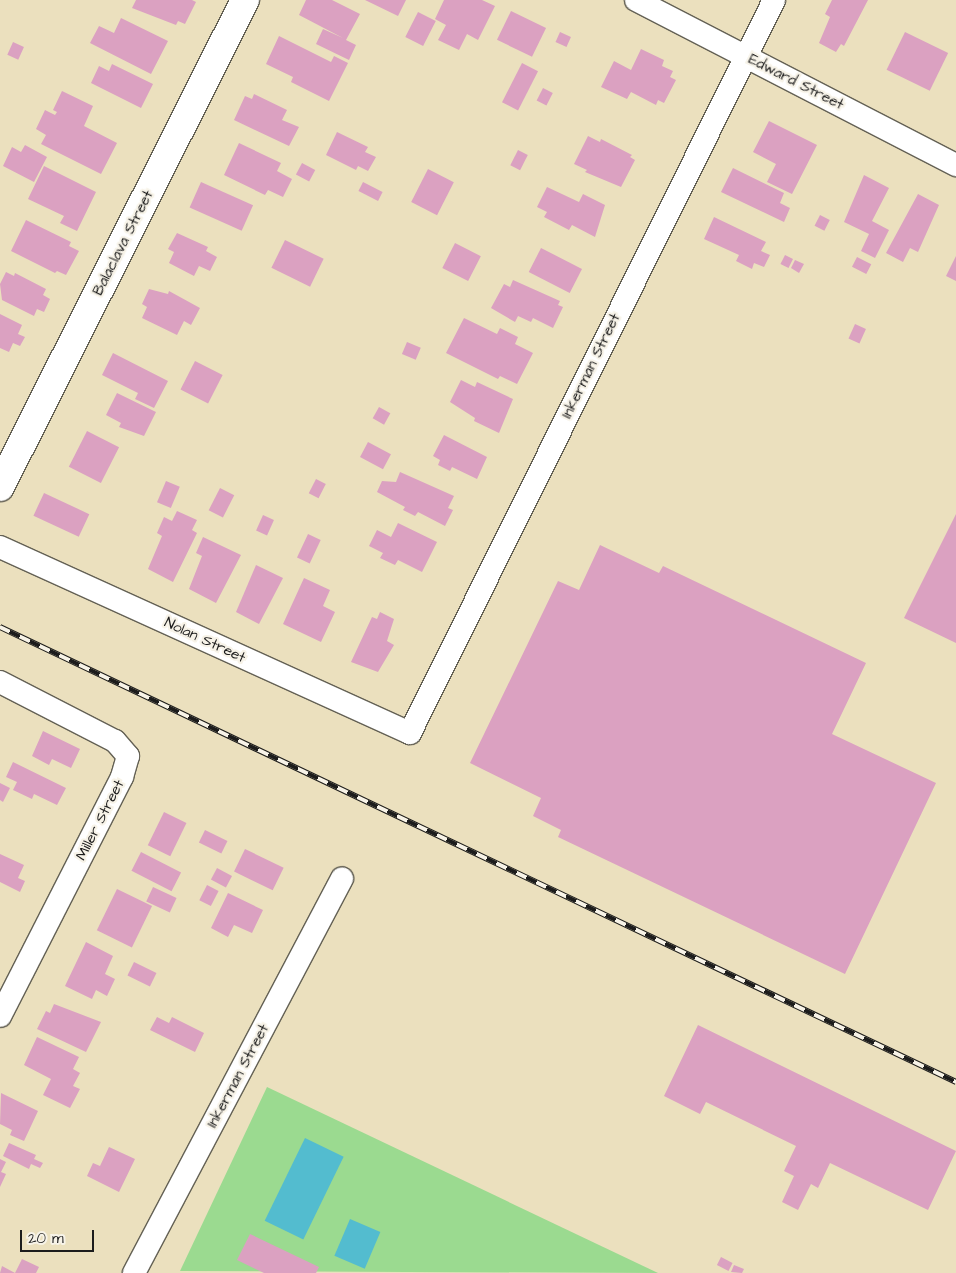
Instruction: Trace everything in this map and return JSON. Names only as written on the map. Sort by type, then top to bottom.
[{"type":"street","name":"Balaclava Street","points":[[0,487],[245,0]]},
{"type":"street","name":"Edward Street","points":[[636,0],[956,165]]},
{"type":"street","name":"Inkerman Street","points":[[410,733],[774,0]]},
{"type":"street","name":"Nolan Street","points":[[0,547],[410,733]]},
{"type":"street","name":"Miller Street","points":[[0,682],[115,741],[128,756],[122,776],[0,1016]]},
{"type":"street","name":"Inkerman Street","points":[[134,1273],[342,879]]},
{"type":"green space","points":[[267,1087],[658,1273],[180,1271]]},
{"type":"water","points":[[305,1138],[344,1157],[303,1240],[265,1221]]},
{"type":"water","points":[[350,1219],[380,1232],[365,1269],[334,1256]]},
{"type":"building","points":[[136,0],[192,0],[196,2],[185,24],[178,21],[176,25],[132,8]]},
{"type":"building","points":[[306,0],[332,0],[360,14],[346,40],[356,45],[349,60],[316,44],[323,29],[343,38],[299,15]]},
{"type":"building","points":[[365,0],[406,0],[398,16]]},
{"type":"building","points":[[444,0],[482,0],[495,6],[478,40],[467,34],[459,50],[438,40],[446,25],[435,19]]},
{"type":"building","points":[[832,0],[868,0],[844,46],[841,44],[836,52],[819,43],[830,17],[825,14]]},
{"type":"building","points":[[511,11],[546,28],[532,57],[497,40]]},
{"type":"building","points":[[418,12],[436,21],[423,46],[405,37]]},
{"type":"building","points":[[121,18],[168,41],[151,74],[90,43],[99,26],[114,33]]},
{"type":"building","points":[[560,32],[571,37],[566,47],[556,42]]},
{"type":"building","points":[[905,32],[948,53],[930,91],[887,70]]},
{"type":"building","points":[[279,36],[331,62],[334,56],[348,63],[329,101],[291,82],[293,77],[266,64]]},
{"type":"building","points":[[13,42],[24,47],[18,60],[7,55]]},
{"type":"building","points":[[641,49],[664,60],[662,66],[673,71],[670,77],[676,80],[664,103],[658,100],[656,105],[631,92],[627,99],[601,87],[614,61],[631,70]]},
{"type":"building","points":[[522,63],[538,71],[518,110],[502,102]]},
{"type":"building","points":[[112,64],[153,84],[141,108],[91,83],[99,66],[109,71]]},
{"type":"building","points":[[543,88],[553,93],[546,105],[537,100]]},
{"type":"building","points":[[62,91],[93,106],[84,126],[117,143],[101,174],[41,144],[46,135],[36,129],[45,110],[55,115],[57,112],[53,110]]},
{"type":"building","points":[[254,94],[287,110],[282,120],[299,127],[289,146],[234,120],[245,96],[252,99]]},
{"type":"building","points":[[769,121],[817,145],[792,194],[767,182],[776,164],[753,152]]},
{"type":"building","points":[[337,132],[368,147],[365,152],[376,157],[368,171],[358,166],[356,170],[326,155]]},
{"type":"building","points":[[588,136],[600,142],[601,139],[632,155],[630,157],[635,160],[621,187],[585,172],[587,170],[574,164]]},
{"type":"building","points":[[239,143],[281,163],[277,171],[292,179],[283,197],[268,190],[265,195],[224,175]]},
{"type":"building","points":[[25,145],[47,157],[34,182],[3,166],[12,147],[21,152]]},
{"type":"building","points":[[518,150],[528,155],[520,170],[510,165]]},
{"type":"building","points":[[302,163],[315,170],[309,182],[296,174]]},
{"type":"building","points":[[44,166],[96,192],[77,231],[60,223],[64,216],[28,199]]},
{"type":"building","points":[[733,168],[784,193],[780,203],[790,208],[784,222],[721,192]]},
{"type":"building","points":[[428,169],[454,182],[437,215],[411,202]]},
{"type":"building","points":[[864,175],[889,188],[872,221],[889,230],[875,258],[861,251],[869,234],[844,222]]},
{"type":"building","points":[[201,182],[253,205],[242,231],[190,208]]},
{"type":"building","points":[[363,182],[383,192],[378,201],[358,191]]},
{"type":"building","points":[[547,187],[579,202],[583,194],[605,205],[595,237],[572,225],[569,230],[544,217],[547,212],[537,207]]},
{"type":"building","points":[[918,194],[939,205],[918,252],[910,248],[903,262],[886,253]]},
{"type":"building","points":[[820,215],[830,220],[824,231],[815,226]]},
{"type":"building","points":[[714,217],[766,242],[761,251],[770,255],[764,267],[754,263],[752,269],[736,261],[739,255],[704,239]]},
{"type":"building","points":[[26,220],[71,242],[69,246],[79,251],[66,275],[57,271],[55,273],[11,251]]},
{"type":"building","points":[[177,233],[208,247],[206,251],[217,257],[210,271],[199,266],[194,276],[169,263],[174,252],[168,249]]},
{"type":"building","points":[[285,240],[324,259],[310,287],[271,268]]},
{"type":"building","points":[[455,243],[481,256],[468,281],[442,268]]},
{"type":"building","points":[[541,248],[582,269],[570,293],[529,272]]},
{"type":"building","points":[[785,255],[793,259],[788,268],[780,264]]},
{"type":"building","points":[[956,256],[956,281],[946,276]]},
{"type":"building","points":[[857,257],[871,264],[866,274],[852,267]]},
{"type":"building","points":[[795,260],[804,264],[799,273],[791,268]]},
{"type":"building","points":[[6,272],[14,276],[15,273],[46,289],[43,295],[50,299],[44,312],[37,309],[34,316],[2,300],[0,284]]},
{"type":"building","points":[[513,280],[560,301],[558,305],[563,307],[553,328],[533,318],[531,322],[518,316],[515,322],[491,308],[504,284],[510,287]]},
{"type":"building","points":[[149,289],[168,294],[169,291],[200,308],[191,325],[184,321],[177,335],[142,318],[147,307],[142,304]]},
{"type":"building","points":[[0,314],[22,325],[18,334],[25,337],[20,346],[13,343],[9,352],[0,348]]},
{"type":"building","points":[[464,318],[497,334],[500,328],[518,337],[515,344],[533,353],[517,384],[500,376],[498,379],[446,353]]},
{"type":"building","points":[[855,324],[866,329],[859,343],[848,339]]},
{"type":"building","points":[[407,342],[421,348],[416,360],[402,354]]},
{"type":"building","points":[[113,353],[168,381],[154,408],[135,399],[138,393],[102,375]]},
{"type":"building","points":[[195,361],[223,375],[208,404],[180,390]]},
{"type":"building","points":[[461,380],[475,387],[477,382],[513,399],[499,433],[474,421],[475,418],[450,402]]},
{"type":"building","points":[[117,393],[156,412],[144,436],[119,427],[121,423],[106,415]]},
{"type":"building","points":[[379,407],[390,413],[384,425],[373,418]]},
{"type":"building","points":[[87,431],[119,447],[101,483],[69,467]]},
{"type":"building","points":[[444,435],[487,457],[477,479],[452,467],[450,471],[438,465],[440,460],[433,456]]},
{"type":"building","points":[[368,442],[391,454],[383,469],[360,457]]},
{"type":"building","points":[[400,472],[454,496],[448,508],[453,510],[445,526],[418,512],[415,516],[403,510],[405,507],[377,492],[382,481],[396,482]]},
{"type":"building","points":[[316,479],[326,484],[319,498],[309,493]]},
{"type":"building","points":[[166,481],[180,487],[171,508],[157,502]]},
{"type":"building","points":[[220,488],[234,495],[223,518],[209,510]]},
{"type":"building","points":[[44,493],[89,514],[79,537],[33,516]]},
{"type":"building","points":[[177,511],[197,520],[192,530],[197,533],[173,582],[148,569],[162,536],[157,533],[164,517],[172,521]]},
{"type":"building","points":[[956,514],[956,643],[904,618]]},
{"type":"building","points":[[263,515],[274,520],[267,535],[256,531]]},
{"type":"building","points":[[398,523],[437,542],[422,572],[398,560],[395,565],[380,558],[383,553],[369,546],[377,530],[391,537]]},
{"type":"building","points":[[308,534],[321,540],[310,563],[297,558]]},
{"type":"building","points":[[203,537],[241,555],[216,603],[189,589],[202,556],[196,553]]},
{"type":"building","points":[[600,545],[659,573],[663,566],[866,663],[832,734],[936,783],[845,974],[558,837],[561,830],[533,816],[541,798],[470,763],[558,581],[579,590]]},
{"type":"building","points":[[256,565],[283,578],[259,624],[236,612]]},
{"type":"building","points":[[304,578],[330,590],[323,606],[335,612],[321,642],[283,624]]},
{"type":"building","points":[[380,612],[394,619],[387,641],[394,645],[378,672],[351,662],[372,617],[377,619]]},
{"type":"building","points":[[43,731],[80,749],[71,768],[52,759],[49,765],[32,756]]},
{"type":"building","points":[[13,762],[66,788],[57,805],[34,794],[32,799],[13,790],[17,782],[6,777]]},
{"type":"building","points":[[0,783],[10,788],[3,802],[0,800]]},
{"type":"building","points":[[164,812],[186,823],[170,856],[148,845]]},
{"type":"building","points":[[205,830],[227,841],[221,854],[199,843]]},
{"type":"building","points":[[245,849],[284,868],[273,890],[234,871]]},
{"type":"building","points":[[141,852],[181,872],[172,891],[131,871]]},
{"type":"building","points":[[0,854],[24,865],[18,878],[25,881],[20,892],[0,882]]},
{"type":"building","points":[[217,868],[232,876],[226,887],[211,879]]},
{"type":"building","points":[[207,885],[219,891],[211,906],[199,900]]},
{"type":"building","points":[[153,887],[177,898],[170,912],[146,902]]},
{"type":"building","points":[[117,889],[152,906],[132,947],[97,930]]},
{"type":"building","points":[[228,893],[263,910],[252,933],[234,925],[228,937],[211,928]]},
{"type":"building","points":[[86,942],[113,956],[105,974],[115,979],[107,996],[96,990],[92,999],[65,986]]},
{"type":"building","points":[[134,962],[156,973],[150,986],[127,975]]},
{"type":"building","points":[[54,1004],[101,1022],[86,1052],[37,1029],[46,1011],[50,1013]]},
{"type":"building","points":[[157,1017],[169,1023],[172,1017],[204,1033],[195,1052],[150,1030]]},
{"type":"building","points":[[698,1025],[956,1151],[928,1210],[830,1163],[818,1188],[811,1184],[798,1210],[782,1202],[794,1176],[784,1171],[796,1146],[706,1102],[700,1114],[664,1096]]},
{"type":"building","points":[[37,1037],[79,1057],[73,1069],[80,1073],[73,1086],[80,1089],[70,1108],[43,1095],[51,1079],[24,1065]]},
{"type":"building","points":[[1,1093],[38,1111],[24,1141],[10,1135],[12,1130],[0,1124]]},
{"type":"building","points":[[9,1143],[36,1155],[34,1159],[43,1163],[40,1168],[31,1164],[29,1169],[3,1156]]},
{"type":"building","points":[[109,1147],[135,1159],[119,1192],[87,1176],[93,1163],[100,1166]]},
{"type":"building","points":[[0,1159],[6,1162],[1,1172],[6,1174],[0,1187]]},
{"type":"building","points":[[250,1234],[319,1267],[316,1273],[264,1273],[237,1260]]},
{"type":"building","points":[[721,1257],[733,1263],[728,1271],[717,1265]]},
{"type":"building","points":[[22,1259],[39,1267],[36,1273],[15,1273]]},
{"type":"building","points":[[734,1265],[744,1269],[742,1273],[731,1272]]},
{"type":"building","points":[[2,1266],[15,1273],[0,1273]]},
{"type":"railway","points":[[0,627],[956,1082]]}]
